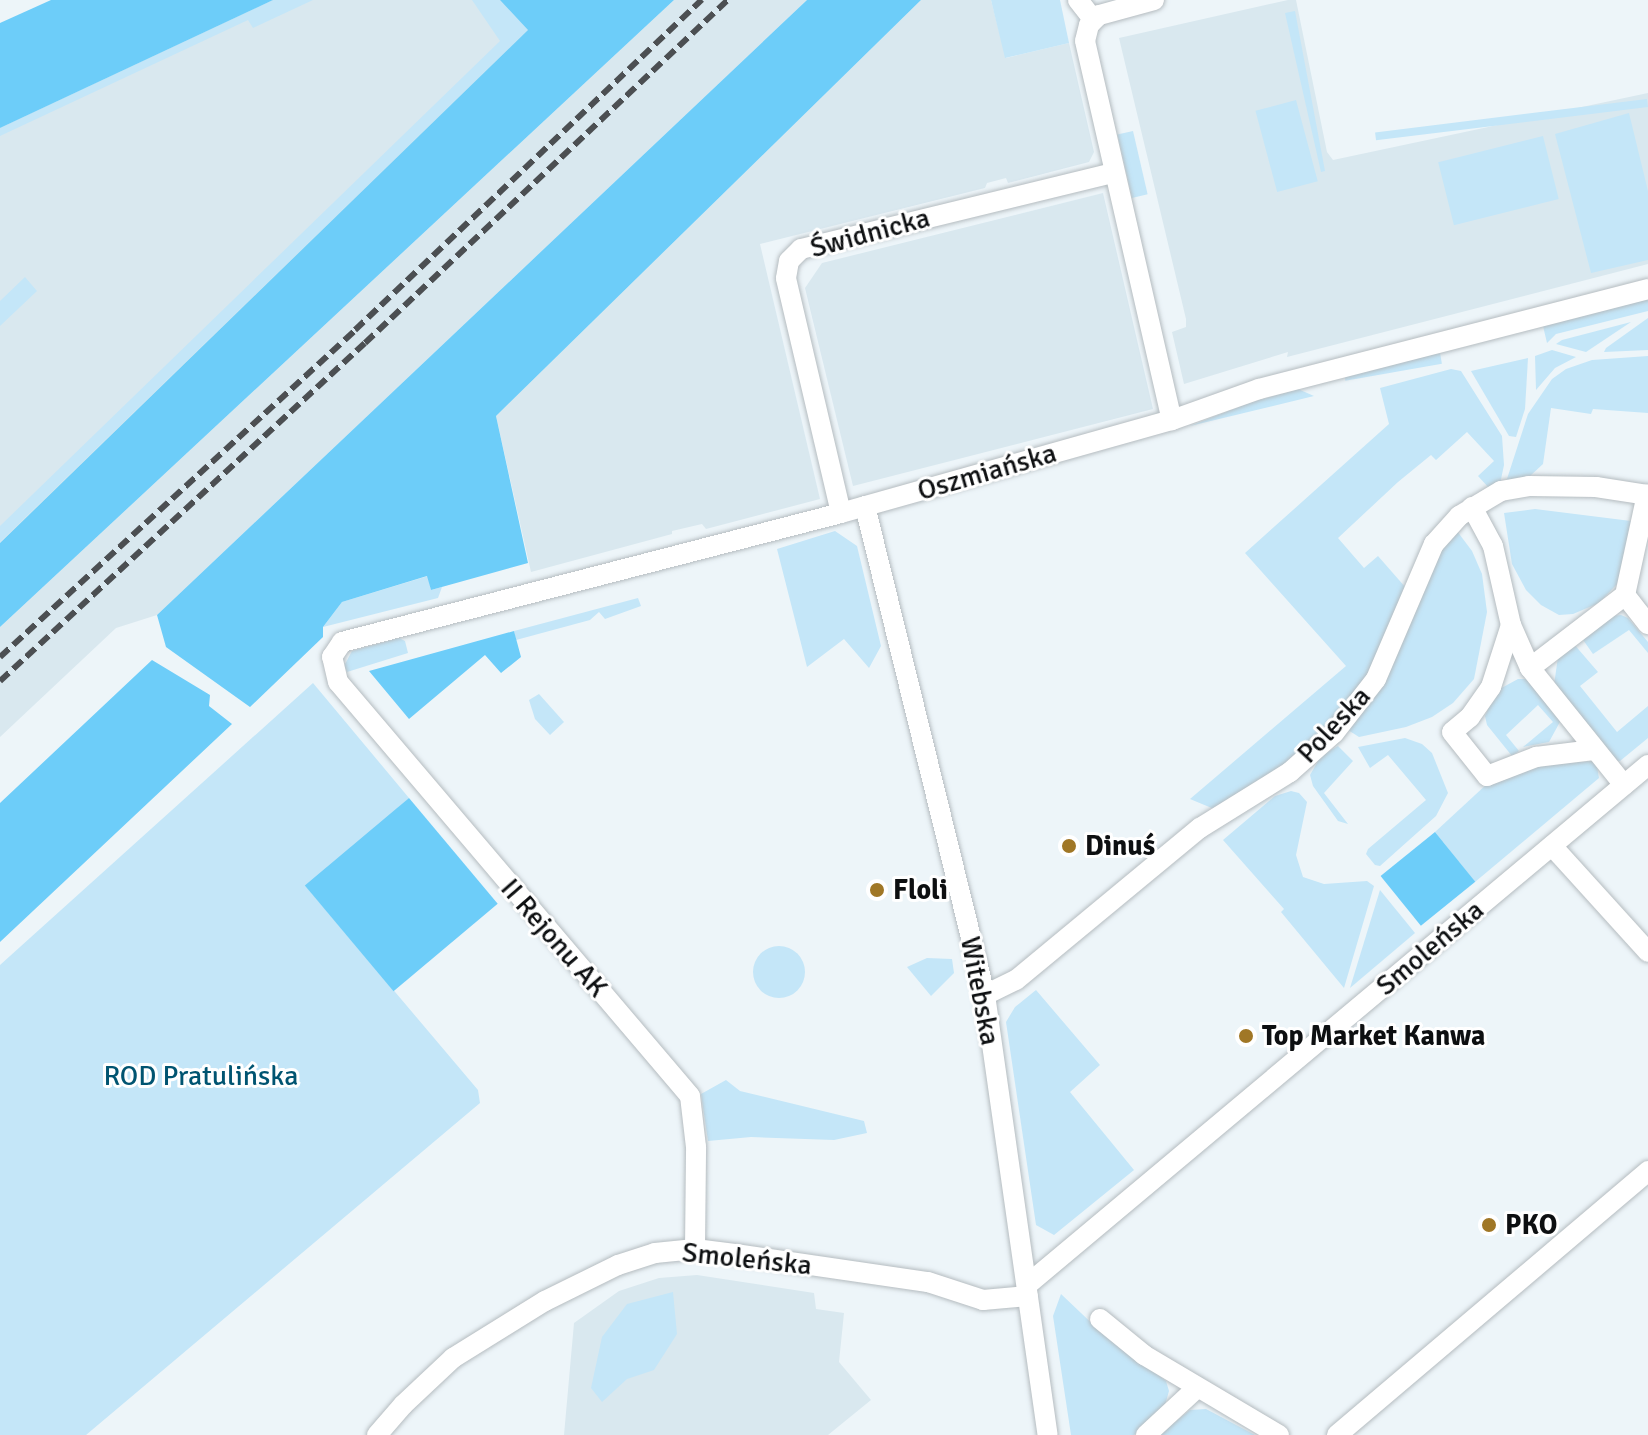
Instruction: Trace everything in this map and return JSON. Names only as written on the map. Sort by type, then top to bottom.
[{"type":"street","points":[[1078,0],[1093,19]]},
{"type":"street","points":[[1154,0],[1112,9],[1093,19],[1085,41],[1172,420]]},
{"type":"street","name":"Świdnicka","points":[[841,513],[786,278],[789,261],[801,249],[1113,173]]},
{"type":"street","name":"Oszmiańska","points":[[332,657],[342,642],[350,638],[841,513],[1172,420],[1259,389],[1648,289]]},
{"type":"street","name":"Poleska","points":[[985,995],[1016,980],[1200,828],[1290,772],[1334,733],[1376,679],[1434,544],[1459,516],[1501,491],[1540,485],[1596,487],[1647,494]]},
{"type":"street","points":[[1530,668],[1625,595],[1634,567],[1647,494]]},
{"type":"street","name":"Witebska","points":[[865,506],[985,995],[1048,1435]]},
{"type":"street","points":[[1472,507],[1493,546],[1511,625],[1530,668],[1624,785]]},
{"type":"street","points":[[1625,595],[1648,624]]},
{"type":"street","points":[[1511,625],[1491,687],[1470,717],[1452,732],[1487,776],[1536,757],[1594,750]]},
{"type":"street","name":"II Rejonu AK","points":[[332,657],[338,682],[690,1096],[696,1147],[695,1249]]},
{"type":"street","name":"Smoleńska","points":[[377,1435],[403,1405],[453,1358],[545,1301],[618,1265],[655,1253],[695,1249],[928,1282],[983,1300],[1028,1290],[1648,765]]},
{"type":"street","points":[[1552,846],[1648,952]]},
{"type":"street","points":[[1337,1435],[1648,1171]]},
{"type":"street","points":[[1100,1319],[1144,1355],[1279,1435]]},
{"type":"street","points":[[1146,1435],[1197,1388]]},
{"type":"shaded area","points":[[51,0],[273,0],[0,128],[0,23]]},
{"type":"shaded area","points":[[273,0],[574,0],[528,31],[0,543],[0,128]]},
{"type":"shaded area","points":[[500,0],[674,0],[0,627],[0,543],[528,30]]},
{"type":"shaded area","points":[[674,0],[807,0],[157,615],[116,628],[0,737],[0,627]]},
{"type":"shaded area","points":[[807,0],[921,0],[496,416],[528,563],[431,590],[427,576],[342,602],[323,627],[323,637],[250,707],[166,647],[157,615]]},
{"type":"shaded area","points":[[921,0],[991,0],[1006,58],[1069,43],[1094,152],[1089,162],[1008,183],[1006,178],[987,183],[985,188],[760,244],[820,499],[706,529],[702,524],[672,531],[672,534],[531,572],[496,416]]},
{"type":"shaded area","points":[[1296,0],[1327,152],[1333,160],[1648,93],[1648,264],[1287,357],[1288,352],[1184,384],[1172,332],[1186,327],[1186,319],[1119,38]]},
{"type":"shaded area","points":[[1103,193],[1153,409],[853,486],[805,288],[822,263]]},
{"type":"shaded area","points":[[514,631],[521,657],[501,673],[485,655],[409,719],[369,671]]},
{"type":"shaded area","points":[[152,660],[210,695],[209,706],[232,724],[0,942],[0,803]]},
{"type":"shaded area","points":[[409,798],[498,904],[394,991],[305,885]]},
{"type":"shaded area","points":[[1435,832],[1475,882],[1421,926],[1381,876]]},
{"type":"shaded area","points":[[697,1275],[814,1293],[816,1309],[844,1313],[839,1362],[871,1400],[828,1435],[564,1435],[574,1323],[619,1291],[659,1278]]},
{"type":"green space","points":[[273,0],[313,0],[253,28],[248,20],[0,136],[0,128]]},
{"type":"green space","points":[[472,0],[500,0],[528,30],[0,542],[0,526],[500,41]]},
{"type":"green space","points":[[991,0],[1060,0],[1069,43],[1005,58]]},
{"type":"green space","points":[[1295,11],[1325,171],[1321,172],[1285,13]]},
{"type":"green space","points":[[1647,99],[1648,107],[1376,140],[1375,132]]},
{"type":"green space","points":[[1296,100],[1318,181],[1277,192],[1255,111]]},
{"type":"green space","points":[[1629,113],[1648,191],[1648,260],[1591,273],[1555,134]]},
{"type":"green space","points":[[1133,131],[1148,194],[1132,198],[1117,135]]},
{"type":"green space","points":[[1543,136],[1559,199],[1454,225],[1438,162]]},
{"type":"green space","points":[[25,277],[37,291],[0,326],[0,301]]},
{"type":"green space","points":[[1648,299],[1648,311],[1556,334],[1547,343],[1543,326]]},
{"type":"green space","points":[[1648,318],[1648,350],[1604,352],[1606,348]]},
{"type":"green space","points":[[1631,322],[1586,352],[1556,344],[1562,340]]},
{"type":"green space","points":[[1552,350],[1576,357],[1555,368],[1536,390],[1535,356]]},
{"type":"green space","points":[[1440,353],[1442,364],[1345,381],[1343,370]]},
{"type":"green space","points":[[1648,356],[1648,413],[1593,409],[1591,414],[1551,408],[1543,464],[1530,476],[1506,482],[1528,414],[1552,379],[1566,369],[1592,360]]},
{"type":"green space","points":[[1528,358],[1525,409],[1516,437],[1509,436],[1471,371]]},
{"type":"green space","points":[[1451,369],[1461,371],[1502,436],[1504,465],[1500,484],[1489,488],[1478,476],[1494,461],[1467,432],[1436,460],[1431,455],[1398,482],[1338,538],[1364,568],[1378,556],[1406,588],[1377,661],[1336,723],[1278,773],[1214,809],[1190,799],[1346,666],[1245,553],[1389,424],[1380,388]]},
{"type":"green space","points":[[1298,389],[1314,396],[1190,426],[1249,403]]},
{"type":"green space","points":[[1535,509],[1631,521],[1618,583],[1599,603],[1573,614],[1559,615],[1541,605],[1526,590],[1512,564],[1504,513]]},
{"type":"green space","points":[[835,531],[857,546],[881,646],[869,668],[844,639],[807,667],[777,549]]},
{"type":"green space","points":[[1457,531],[1472,551],[1482,574],[1487,612],[1474,679],[1453,703],[1432,717],[1406,727],[1359,737],[1348,730],[1442,547]]},
{"type":"green space","points":[[428,576],[431,590],[442,587],[438,598],[323,627],[342,602]]},
{"type":"green space","points":[[638,598],[641,606],[605,619],[599,612],[590,620],[516,640],[514,631]]},
{"type":"green space","points":[[1611,616],[1628,618],[1648,642],[1648,653],[1629,630],[1593,654],[1581,637]]},
{"type":"green space","points":[[399,638],[405,641],[408,653],[347,672],[344,666],[352,651]]},
{"type":"green space","points":[[1573,643],[1598,672],[1580,686],[1617,732],[1648,706],[1648,738],[1620,761],[1613,760],[1554,685],[1558,657]]},
{"type":"green space","points":[[1518,679],[1530,679],[1561,720],[1549,742],[1523,747],[1553,722],[1538,705],[1506,735],[1519,751],[1512,756],[1487,725],[1485,716],[1496,691]]},
{"type":"green space","name":"ROD Pratulińska","points":[[313,683],[409,798],[308,889],[478,1090],[480,1103],[86,1435],[0,1435],[0,965]]},
{"type":"green space","points":[[539,694],[564,722],[550,735],[535,719],[529,700]]},
{"type":"green space","points":[[1405,738],[1422,744],[1432,753],[1448,793],[1436,816],[1380,866],[1375,865],[1366,854],[1368,849],[1426,800],[1388,755],[1370,768],[1358,747]]},
{"type":"green space","points":[[1338,746],[1353,761],[1324,793],[1348,824],[1338,821],[1313,786],[1310,775],[1321,756]]},
{"type":"green space","points":[[1596,761],[1599,778],[1475,882],[1435,832],[1488,783],[1539,764]]},
{"type":"green space","points":[[1291,791],[1299,793],[1307,802],[1296,855],[1303,877],[1324,884],[1367,881],[1374,886],[1344,988],[1281,912],[1284,909],[1223,840],[1275,796]]},
{"type":"green space","points":[[1380,890],[1415,933],[1350,988]]},
{"type":"green space","points":[[779,946],[797,954],[805,972],[797,990],[779,998],[761,990],[753,972],[761,954]]},
{"type":"green space","points":[[927,958],[952,959],[954,973],[931,996],[907,967]]},
{"type":"green space","points":[[1036,990],[1100,1065],[1070,1092],[1134,1170],[1054,1235],[1036,1225],[1006,1022],[1015,1007]]},
{"type":"green space","points":[[726,1080],[740,1091],[864,1121],[867,1133],[834,1140],[751,1137],[708,1141],[701,1094]]},
{"type":"green space","points":[[673,1292],[677,1334],[654,1370],[627,1379],[602,1402],[591,1388],[602,1337],[627,1304]]},
{"type":"green space","points":[[1061,1294],[1101,1332],[1166,1381],[1169,1391],[1165,1405],[1134,1435],[1071,1435],[1053,1316]]},
{"type":"green space","points":[[1206,1409],[1255,1435],[1159,1435],[1190,1410]]},
{"type":"railway","points":[[0,657],[355,330],[702,0]]},
{"type":"railway","points":[[0,681],[365,343],[728,0]]},
{"type":"place","name":"Dinuś","points":[[1069,846]]},
{"type":"place","name":"Floli","points":[[877,890]]},
{"type":"place","name":"Top Market Kanwa","points":[[1246,1036]]},
{"type":"place","name":"PKO","points":[[1489,1225]]}]
